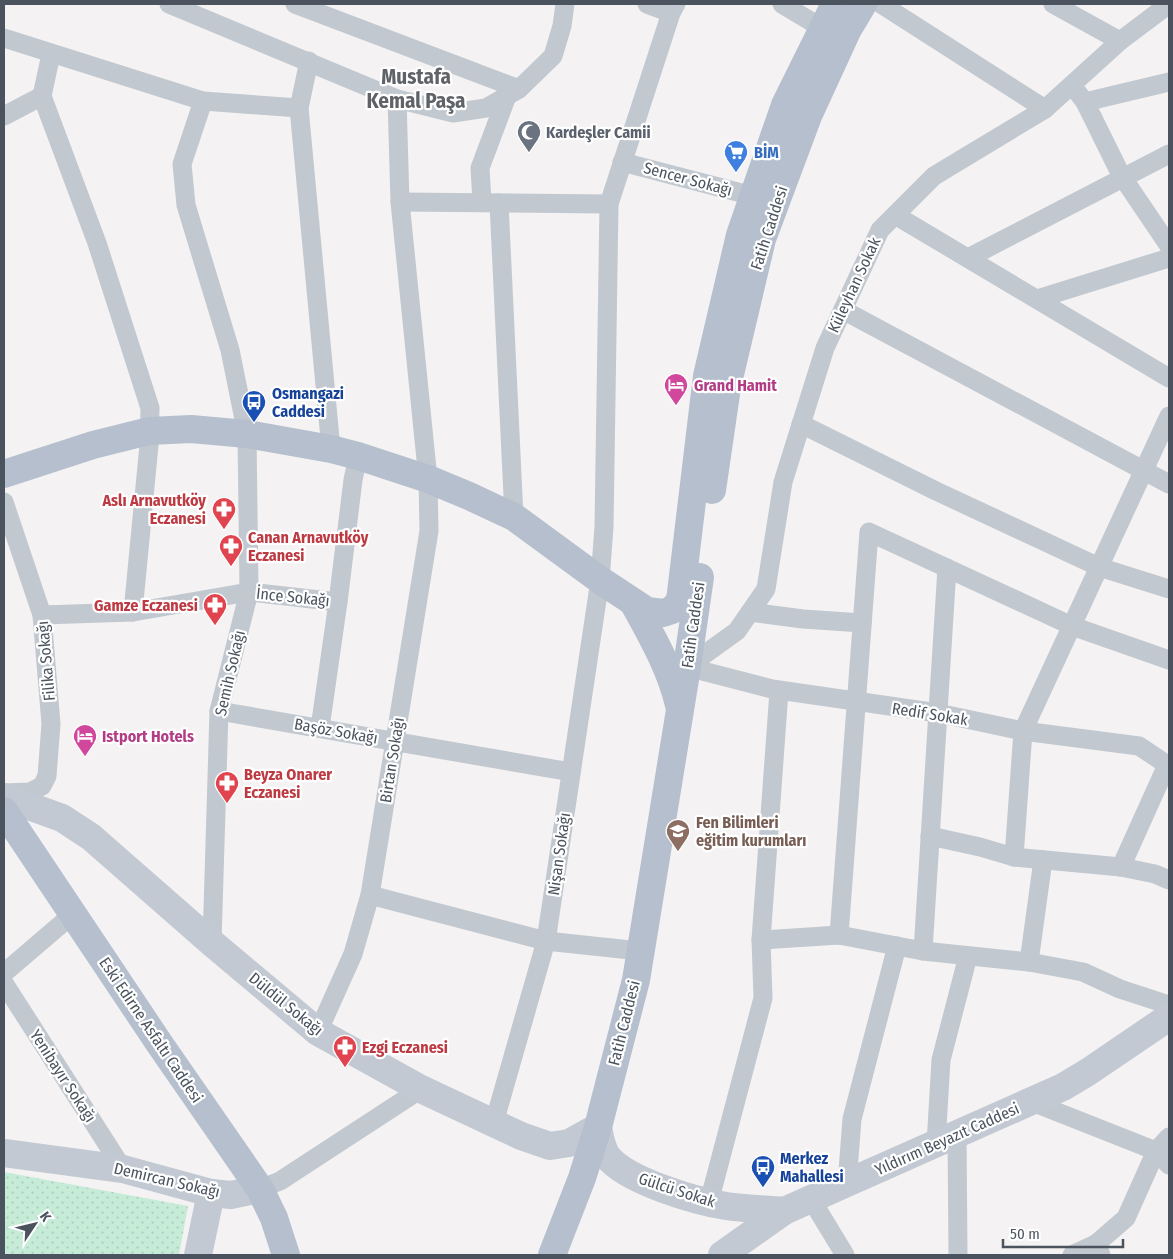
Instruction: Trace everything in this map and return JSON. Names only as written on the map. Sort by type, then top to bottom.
[{"type":"main road","points":[[688,667],[677,638],[676,628],[707,376],[740,235],[753,196],[785,105],[834,4]]},
{"type":"main road","name":"Fatih Caddesi","points":[[552,1255],[582,1178],[598,1127],[636,980],[688,667],[727,387],[762,239],[808,116],[848,28],[863,4]]},
{"type":"main road","points":[[4,474],[93,444],[149,431],[192,429],[247,434],[331,449],[428,479],[514,517],[600,580],[647,611],[663,613],[672,610],[680,601]]},
{"type":"main road","points":[[633,602],[664,658],[674,684],[680,711]]},
{"type":"main road","name":"Düldül Sokağı","points":[[4,797],[62,818],[91,837],[212,943],[318,1032],[422,1089],[521,1136],[550,1146],[569,1143],[598,1127]]},
{"type":"main road","name":"Eski Edirne Asfaltı Caddesi","points":[[4,811],[260,1189],[274,1218],[286,1255]]},
{"type":"main road","name":"Yıldırım Beyazıt Caddesi","points":[[726,1253],[784,1211],[1063,1087],[1169,1017]]},
{"type":"main road","name":"Gülcü Sokak","points":[[598,1127],[602,1148],[608,1157],[616,1165],[637,1178],[684,1196],[717,1204],[784,1211]]},
{"type":"main road","name":"Demircan Sokağı","points":[[4,1153],[123,1168],[211,1193],[231,1195],[260,1189]]},
{"type":"main road","points":[[198,1255],[211,1193]]},
{"type":"main road","points":[[717,1204],[734,1222],[734,1236],[726,1253]]},
{"type":"street","points":[[295,4],[513,92]]},
{"type":"street","points":[[177,5],[397,99],[453,113],[486,108],[513,92],[553,56],[562,26],[565,4]]},
{"type":"street","points":[[647,4],[674,8]]},
{"type":"street","points":[[782,4],[822,28]]},
{"type":"street","points":[[882,4],[1045,109]]},
{"type":"street","name":"Küleyhan Sokak","points":[[688,667],[737,631],[766,589],[783,482],[825,348],[880,230],[934,176],[1045,109],[1120,41],[1169,4]]},
{"type":"street","points":[[1058,5],[1120,41]]},
{"type":"street","name":"Nişan Sokağı","points":[[494,1123],[546,941],[600,580],[604,527],[609,204],[674,8]]},
{"type":"street","points":[[4,38],[203,101],[299,108]]},
{"type":"street","points":[[51,54],[42,96],[97,243],[150,408],[134,612]]},
{"type":"street","points":[[309,61],[299,108],[331,449]]},
{"type":"street","points":[[1085,102],[1169,82]]},
{"type":"street","points":[[1072,85],[1085,102],[1123,178],[1169,246]]},
{"type":"street","points":[[513,92],[480,168],[491,202],[514,517]]},
{"type":"street","points":[[4,116],[42,96]]},
{"type":"street","name":"Birtan Sokağı","points":[[318,1032],[354,954],[370,895],[429,532],[428,479],[400,202],[397,99]]},
{"type":"street","name":"Semih Sokağı","points":[[203,101],[182,164],[186,205],[230,350],[247,434],[249,592],[219,711],[212,943]]},
{"type":"street","points":[[968,258],[1169,154]]},
{"type":"street","name":"Sencer Sokağı","points":[[622,162],[753,196]]},
{"type":"street","points":[[400,202],[609,204]]},
{"type":"street","points":[[895,215],[1037,299],[1166,372]]},
{"type":"street","points":[[1037,299],[1169,258]]},
{"type":"street","points":[[843,310],[1169,484]]},
{"type":"street","points":[[1014,858],[1023,731],[1169,416]]},
{"type":"street","points":[[801,424],[936,491],[1099,567],[1169,588]]},
{"type":"street","name":"İnce Sokağı","points":[[42,615],[134,612],[249,592],[338,602],[353,480],[358,456]]},
{"type":"street","name":"Filika Sokağı","points":[[4,502],[42,615],[51,724],[47,776],[42,786],[30,792],[4,793]]},
{"type":"street","points":[[839,935],[869,532],[1072,626],[1169,660]]},
{"type":"street","points":[[923,951],[947,568]]},
{"type":"street","points":[[320,728],[338,602]]},
{"type":"street","points":[[750,612],[803,619],[862,623]]},
{"type":"street","name":"Redif Sokak","points":[[688,667],[779,691],[938,713],[1023,731],[1138,746],[1168,766]]},
{"type":"street","points":[[717,1204],[763,998],[761,940],[779,691]]},
{"type":"street","name":"Başöz Sokağı","points":[[219,711],[571,772]]},
{"type":"street","points":[[1121,867],[1168,766]]},
{"type":"street","points":[[930,836],[980,847],[1014,858],[1121,867],[1155,874],[1169,880]]},
{"type":"street","points":[[1029,962],[1043,860]]},
{"type":"street","points":[[370,895],[546,941],[640,952]]},
{"type":"street","points":[[4,973],[72,914]]},
{"type":"street","points":[[761,940],[839,935],[923,951],[1029,962],[1083,972],[1120,989],[1169,1005]]},
{"type":"street","points":[[847,1184],[852,1119],[897,946]]},
{"type":"street","points":[[958,1255],[946,1139],[942,1060],[968,956]]},
{"type":"street","name":"Yenibayır Sokağı","points":[[4,983],[123,1168]]},
{"type":"street","name":"Demircan Sokağı","points":[[260,1189],[280,1181],[422,1089]]},
{"type":"street","points":[[1032,1102],[1163,1144]]},
{"type":"street","points":[[1163,1144],[1169,1165]]},
{"type":"street","points":[[1072,1255],[1098,1250],[1126,1218],[1163,1144]]},
{"type":"street","points":[[810,1200],[844,1255]]},
{"type":"green space","points":[[4,1172],[188,1206],[179,1255],[4,1255]]},
{"type":"place","name":"Kardeşler Camii","points":[[529,153]]},
{"type":"place","name":"BİM","points":[[736,173]]},
{"type":"place","name":"Grand Hamit","points":[[676,406]]},
{"type":"place","name":"Osmangazi Caddesi","points":[[254,423]]},
{"type":"place","name":"Aslı Arnavutköy Eczanesi","points":[[224,530]]},
{"type":"place","name":"Canan Arnavutköy Eczanesi","points":[[231,567]]},
{"type":"place","name":"Gamze Eczanesi","points":[[215,626]]},
{"type":"place","name":"Istport Hotels","points":[[85,757]]},
{"type":"place","name":"Beyza Onarer Eczanesi","points":[[227,804]]},
{"type":"place","name":"Fen Bilimleri eğitim kurumları","points":[[678,852]]},
{"type":"place","name":"Ezgi Eczanesi","points":[[345,1068]]},
{"type":"place","name":"Merkez Mahallesi","points":[[763,1188]]},
{"type":"district","name":"Mustafa Kemal Paşa","points":[[416,89]]}]
